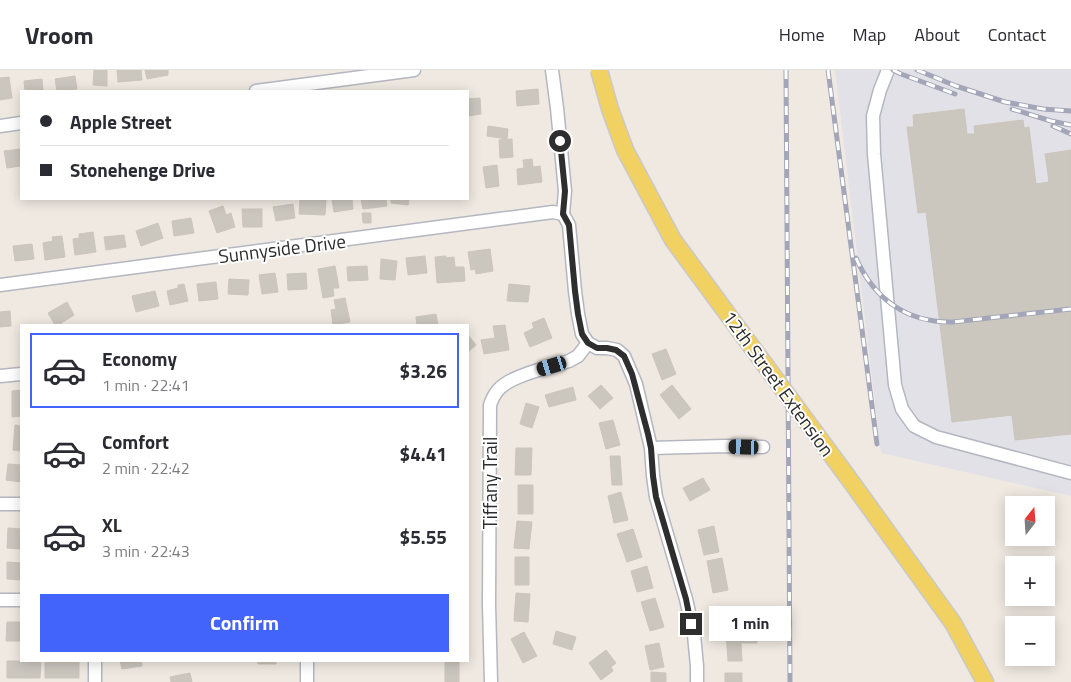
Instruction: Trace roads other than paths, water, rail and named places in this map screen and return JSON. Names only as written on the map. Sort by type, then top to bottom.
[{"type":"main road","name":"12th Street Extension","points":[[599,70],[610,109],[625,150],[674,240],[953,623],[985,682]]},
{"type":"street","points":[[264,90],[414,70]]},
{"type":"street","points":[[552,70],[565,191],[563,214],[569,225],[578,314],[582,334],[588,343],[597,348],[616,350],[624,356],[636,384],[651,448],[656,497],[686,599],[694,635],[697,682]]},
{"type":"street","points":[[888,70],[873,116],[874,154],[895,385],[902,409],[914,426],[936,436],[1071,473]]},
{"type":"street","points":[[0,126],[20,123]]},
{"type":"street","name":"Sunnyside Drive","points":[[0,285],[552,212],[563,214]]},
{"type":"street","name":"Tiffany Trail","points":[[491,682],[489,605],[490,405],[500,388],[509,380],[569,361],[578,356],[588,343]]},
{"type":"street","points":[[0,376],[20,374]]},
{"type":"street","points":[[651,448],[763,447]]},
{"type":"street","points":[[0,504],[20,504]]},
{"type":"street","points":[[0,600],[20,600]]},
{"type":"street","points":[[95,662],[95,682]]},
{"type":"street","points":[[307,662],[308,682]]},
{"type":"railway","points":[[786,70],[790,682]]},
{"type":"railway","points":[[828,70],[877,444]]},
{"type":"railway","points":[[893,70],[955,94]]},
{"type":"railway","points":[[917,70],[956,86],[1005,102],[1043,109],[1071,111]]},
{"type":"railway","points":[[1012,109],[1071,125]]},
{"type":"railway","points":[[1053,126],[1071,134]]},
{"type":"railway","points":[[856,258],[863,273],[882,297],[894,306],[921,318],[953,322],[1071,309]]}]
